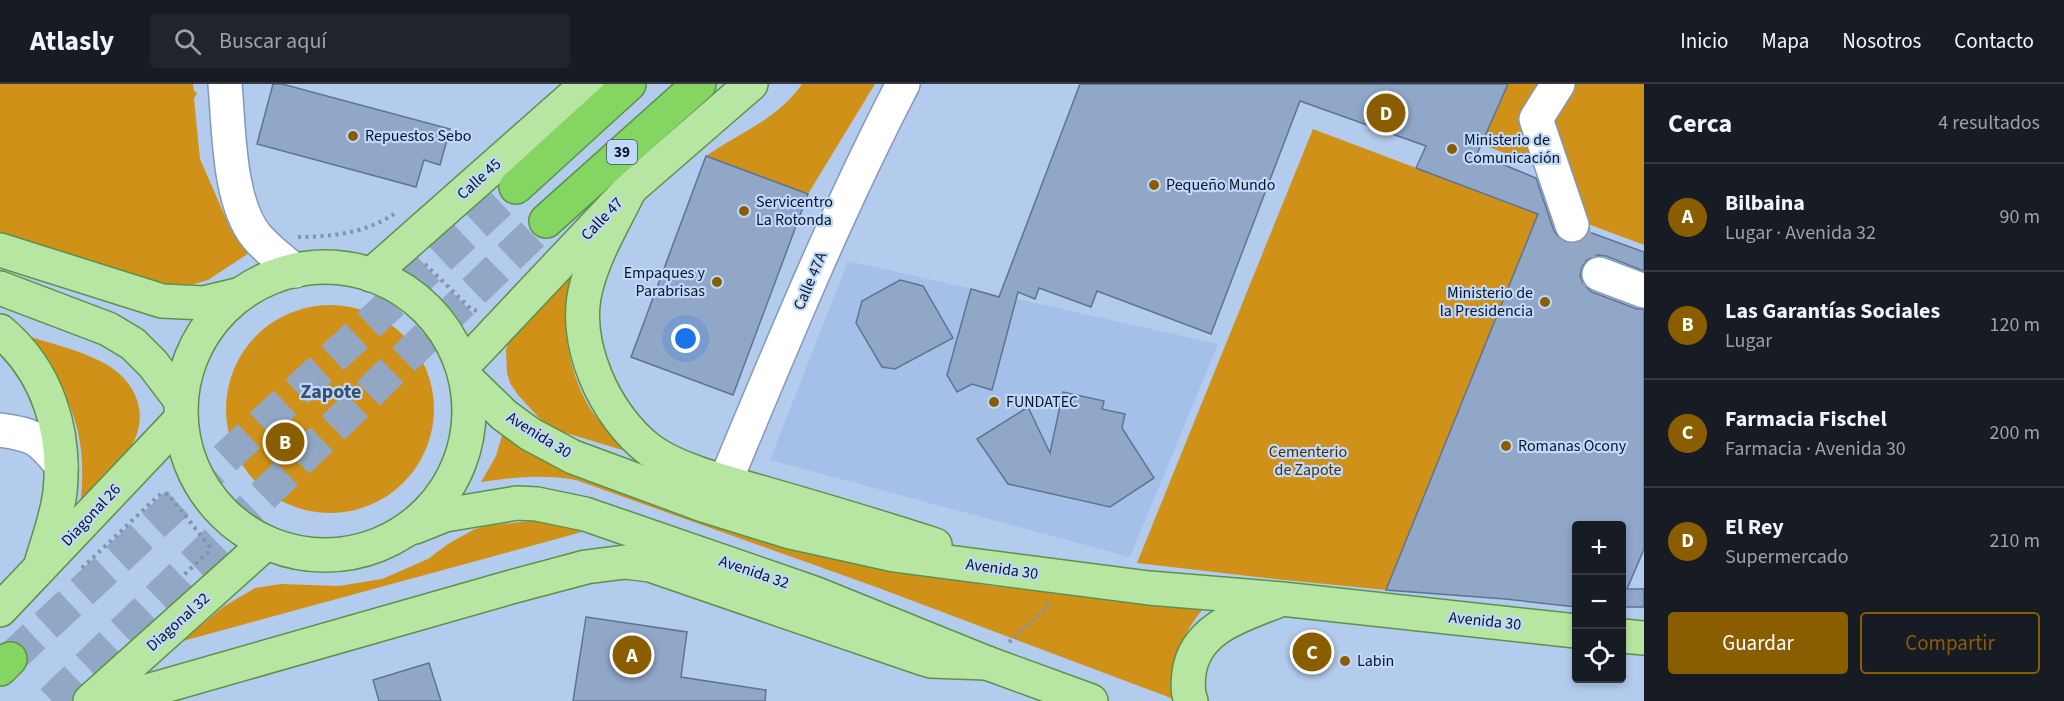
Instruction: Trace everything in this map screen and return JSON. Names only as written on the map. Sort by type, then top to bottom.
[{"type":"highway","points":[[516,187],[629,84]]},
{"type":"highway","name":"39","points":[[546,220],[699,84]]},
{"type":"main road","name":"Calle 45","points":[[370,275],[587,84]]},
{"type":"main road","name":"Calle 47","points":[[465,372],[630,189],[751,84]]},
{"type":"main road","points":[[630,189],[586,285],[582,315],[592,368],[600,389],[632,434],[651,451],[681,466],[725,482],[970,556],[992,568]]},
{"type":"main road","points":[[0,250],[162,301],[204,303],[243,294]]},
{"type":"main road","points":[[320,268],[346,269],[370,275],[395,286],[424,307],[437,319],[452,341],[465,372],[468,436],[457,472],[436,504],[408,530],[375,547],[338,555],[301,554],[266,543],[229,519],[206,493],[193,470],[185,445],[181,410],[185,375],[194,351],[206,329],[223,310],[243,294],[267,280],[295,271],[320,268]]},
{"type":"main road","points":[[0,288],[108,329],[133,344],[153,364],[181,410]]},
{"type":"main road","points":[[0,332],[15,344],[28,361],[46,394],[57,424],[61,447],[60,493],[40,568]]},
{"type":"main road","name":"Avenida 30","points":[[465,372],[504,415],[551,447],[573,458],[703,506],[790,532],[894,555],[1051,576],[1572,631]]},
{"type":"main road","name":"Diagonal 26","points":[[0,610],[181,410]]},
{"type":"main road","name":"Avenida 32","points":[[408,530],[445,515],[499,506],[537,504],[558,507],[585,514],[814,593],[987,663],[1091,701]]},
{"type":"main road","name":"Diagonal 32","points":[[90,701],[266,543]]},
{"type":"main road","points":[[112,701],[144,695],[511,587],[586,567],[625,562],[650,565],[931,661],[987,663]]},
{"type":"main road","points":[[1191,701],[1188,681],[1190,665],[1202,641],[1224,623],[1282,599]]},
{"type":"main road","points":[[1626,636],[1644,638]]},
{"type":"street","points":[[225,84],[234,180],[240,204],[256,236],[295,271]]},
{"type":"street","name":"Calle 47A","points":[[725,482],[838,216],[867,152],[903,84]]},
{"type":"street","points":[[1558,84],[1536,118],[1572,225]]},
{"type":"street","points":[[1599,274],[1644,291]]},
{"type":"street","points":[[0,430],[24,433],[36,438],[61,465]]},
{"type":"path","points":[[295,237],[316,237],[363,229],[400,211]]},
{"type":"path","points":[[427,258],[425,265],[440,280],[471,309],[481,309]]},
{"type":"path","points":[[82,568],[157,497],[161,494],[168,494],[210,547],[208,552],[177,582]]},
{"type":"path","points":[[987,663],[1047,607],[1051,576]]},
{"type":"shaded area","name":"FUNDATEC","points":[[848,261],[1218,344],[1130,557],[770,460]]},
{"type":"green space","points":[[0,84],[193,84],[194,91],[197,93],[194,99],[200,159],[232,232],[249,253],[208,280],[177,289],[0,235]]},
{"type":"green space","points":[[802,84],[875,84],[808,194],[706,156],[770,116]]},
{"type":"green space","points":[[1508,84],[1550,84],[1541,167],[1481,144]]},
{"type":"green space","points":[[1564,84],[1644,84],[1644,245],[1575,219],[1542,119]]},
{"type":"green space","name":"Cementerio de Zapote","points":[[1313,129],[1538,214],[1386,590],[1137,563]]},
{"type":"green space","points":[[575,263],[567,299],[566,318],[569,354],[574,373],[593,413],[629,452],[556,430],[544,423],[518,395],[507,373],[506,350],[515,322]]},
{"type":"green space","points":[[320,305],[340,305],[370,312],[388,322],[404,335],[417,351],[427,369],[434,409],[427,449],[417,467],[404,483],[388,496],[370,506],[340,513],[320,513],[290,506],[264,490],[249,475],[233,449],[226,419],[226,399],[233,369],[249,343],[264,328],[290,312]]},
{"type":"green space","points":[[28,336],[102,362],[125,379],[138,402],[139,427],[135,440],[117,466],[81,499],[81,452],[72,412],[54,375]]},
{"type":"green space","points":[[504,429],[814,553],[991,586],[1203,609],[1187,632],[1180,652],[1179,701],[876,587],[576,480],[529,477],[481,482],[496,456]]},
{"type":"green space","points":[[531,521],[564,525],[582,532],[183,641],[223,607],[255,588],[281,584],[339,586],[382,579],[428,559],[473,530],[485,526]]},
{"type":"building","name":"Repuestos Sebo","points":[[273,84],[282,84],[450,129],[440,165],[424,160],[416,187],[257,144]]},
{"type":"building","points":[[1080,84],[1508,84],[1477,154],[1536,178],[1554,231],[1560,239],[1569,243],[1577,243],[1586,238],[1589,232],[1644,252],[1644,271],[1606,256],[1597,255],[1587,260],[1580,276],[1584,285],[1592,292],[1637,309],[1644,309],[1644,549],[1627,589],[1644,589],[1644,607],[1626,607],[1626,521],[1572,521],[1572,607],[1386,590],[1538,214],[1416,168],[1426,146],[1300,101],[1211,334],[1097,291],[1091,307],[1039,288],[1035,299],[1018,292],[992,390],[972,384],[957,392],[947,375],[971,289],[999,297]]},
{"type":"building","points":[[706,156],[808,194],[733,395],[631,357]]},
{"type":"building","points":[[900,280],[923,286],[953,338],[895,369],[882,367],[856,323],[862,301]]},
{"type":"building","points":[[1063,392],[1104,401],[1102,409],[1125,414],[1122,428],[1154,478],[1110,507],[1008,484],[977,439],[1028,407],[1050,453]]},
{"type":"building","points":[[586,617],[687,632],[681,677],[766,690],[765,701],[573,701]]},
{"type":"building","points":[[429,663],[441,701],[379,701],[373,680]]},
{"type":"tunnel","points":[[10,659],[516,187]]},
{"type":"tunnel","points":[[52,701],[546,221]]},
{"type":"tunnel","points":[[1572,225],[1584,269],[1599,274]]},
{"type":"place","name":"El Rey","points":[[1386,113]]},
{"type":"place","name":"Repuestos Sebo","points":[[353,136]]},
{"type":"place","name":"Ministerio de Comunicación","points":[[1452,149]]},
{"type":"place","name":"Pequeño Mundo","points":[[1154,185]]},
{"type":"place","name":"Servicentro La Rotonda","points":[[744,211]]},
{"type":"place","name":"Empaques y Parabrisas","points":[[717,282]]},
{"type":"place","name":"Ministerio de la Presidencia","points":[[1545,302]]},
{"type":"place","name":"FUNDATEC","points":[[994,402]]},
{"type":"place","name":"Las Garantías Sociales","points":[[285,442]]},
{"type":"place","name":"Romanas Ocony","points":[[1506,446]]},
{"type":"place","name":"Farmacia Fischel","points":[[1312,652]]},
{"type":"place","name":"Bilbaina","points":[[632,655]]},
{"type":"place","name":"Labin","points":[[1345,661]]},
{"type":"district","name":"Zapote","points":[[331,392]]}]
